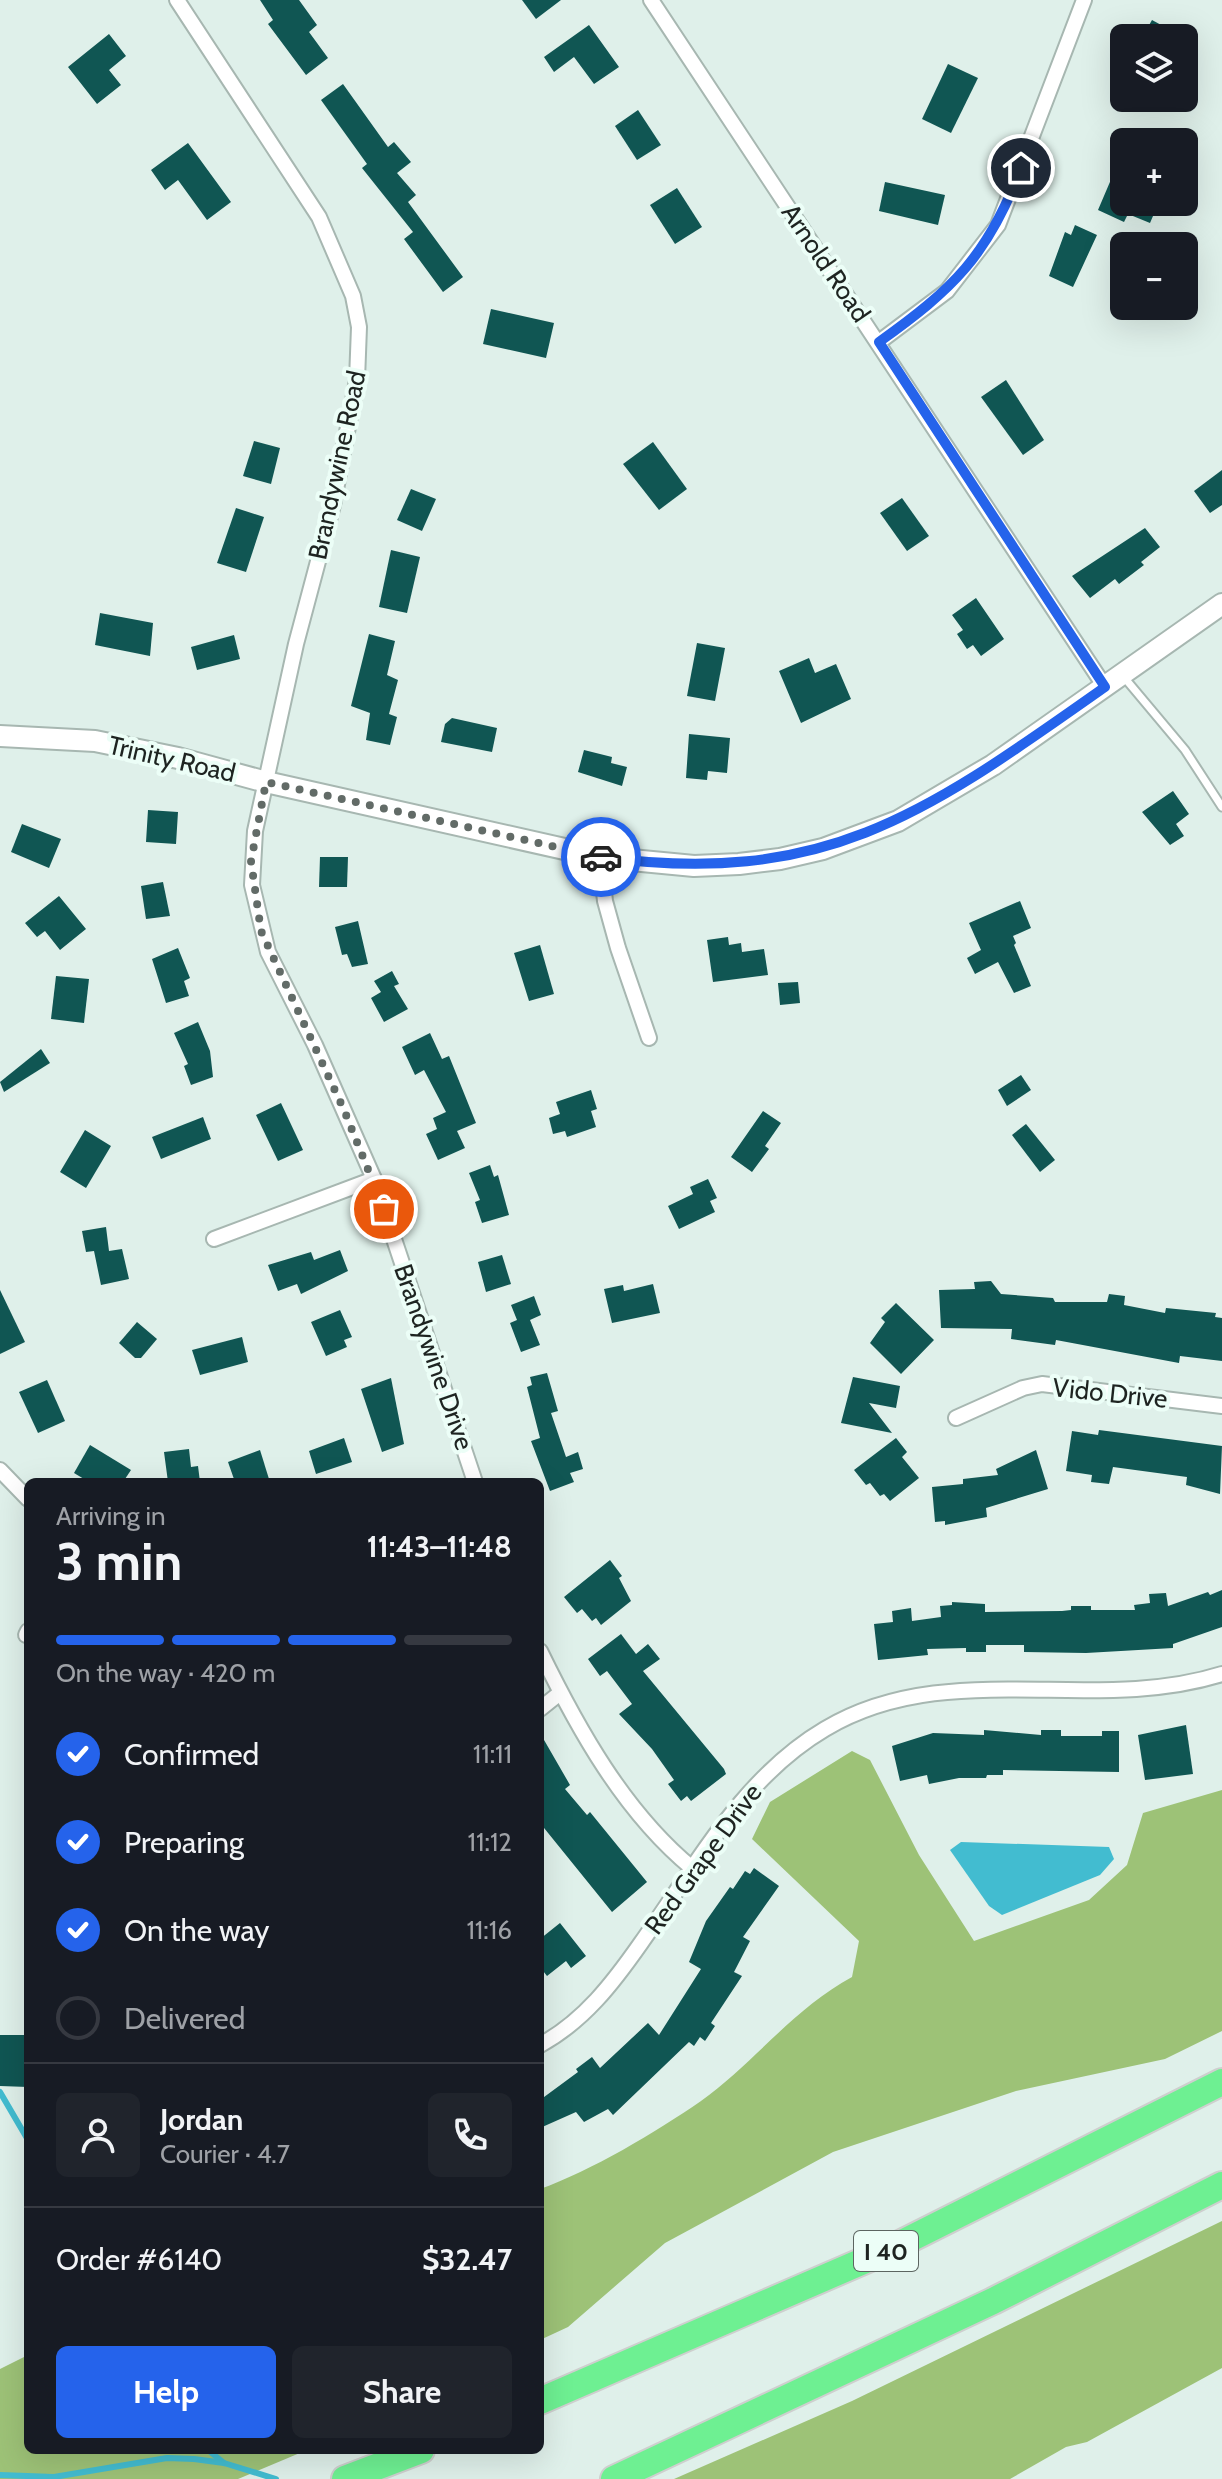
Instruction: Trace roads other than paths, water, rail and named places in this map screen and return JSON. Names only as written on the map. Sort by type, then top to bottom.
[{"type":"highway","name":"I 40","points":[[544,2399],[884,2252],[1222,2082]]},
{"type":"highway","points":[[614,2479],[993,2301],[1222,2185]]},
{"type":"highway","points":[[345,2479],[411,2454]]},
{"type":"main road","name":"Trinity Road","points":[[0,736],[95,741],[600,857],[694,866],[739,864],[780,859],[863,836],[920,808],[993,765],[1222,604]]},
{"type":"street","name":"Brandywine Road","points":[[177,0],[319,217],[338,255],[359,327],[357,380],[349,431],[266,782]]},
{"type":"street","name":"Arnold Road","points":[[651,0],[879,342],[1113,681]]},
{"type":"street","points":[[879,342],[947,291],[998,225],[1084,0]]},
{"type":"street","name":"Brandywine Drive","points":[[266,782],[251,861],[261,931],[374,1179],[469,1478]]},
{"type":"street","points":[[600,857],[605,901],[649,1038]]},
{"type":"street","points":[[214,1239],[374,1179]]},
{"type":"street","name":"Vido Drive","points":[[956,1418],[1023,1388],[1042,1384],[1222,1406]]},
{"type":"street","points":[[0,1470],[24,1495]]},
{"type":"street","points":[[544,1659],[560,1693],[632,1804],[692,1868]]},
{"type":"street","name":"Red Grape Drive","points":[[544,2043],[563,2031],[609,1987],[739,1805],[776,1764],[827,1727],[865,1711],[935,1691],[1145,1690],[1179,1686],[1222,1674]]},
{"type":"street","points":[[544,1706],[560,1693]]},
{"type":"lane","points":[[1113,681],[1185,750],[1222,807]]},
{"type":"water","points":[[961,1842],[1109,1847],[1114,1859],[1100,1875],[1002,1915],[989,1906],[950,1850]]},
{"type":"waterway","points":[[0,2092],[24,2133]]},
{"type":"waterway","points":[[213,2454],[224,2463]]},
{"type":"waterway","points":[[0,2475],[54,2477],[167,2458],[224,2463],[276,2479]]}]
